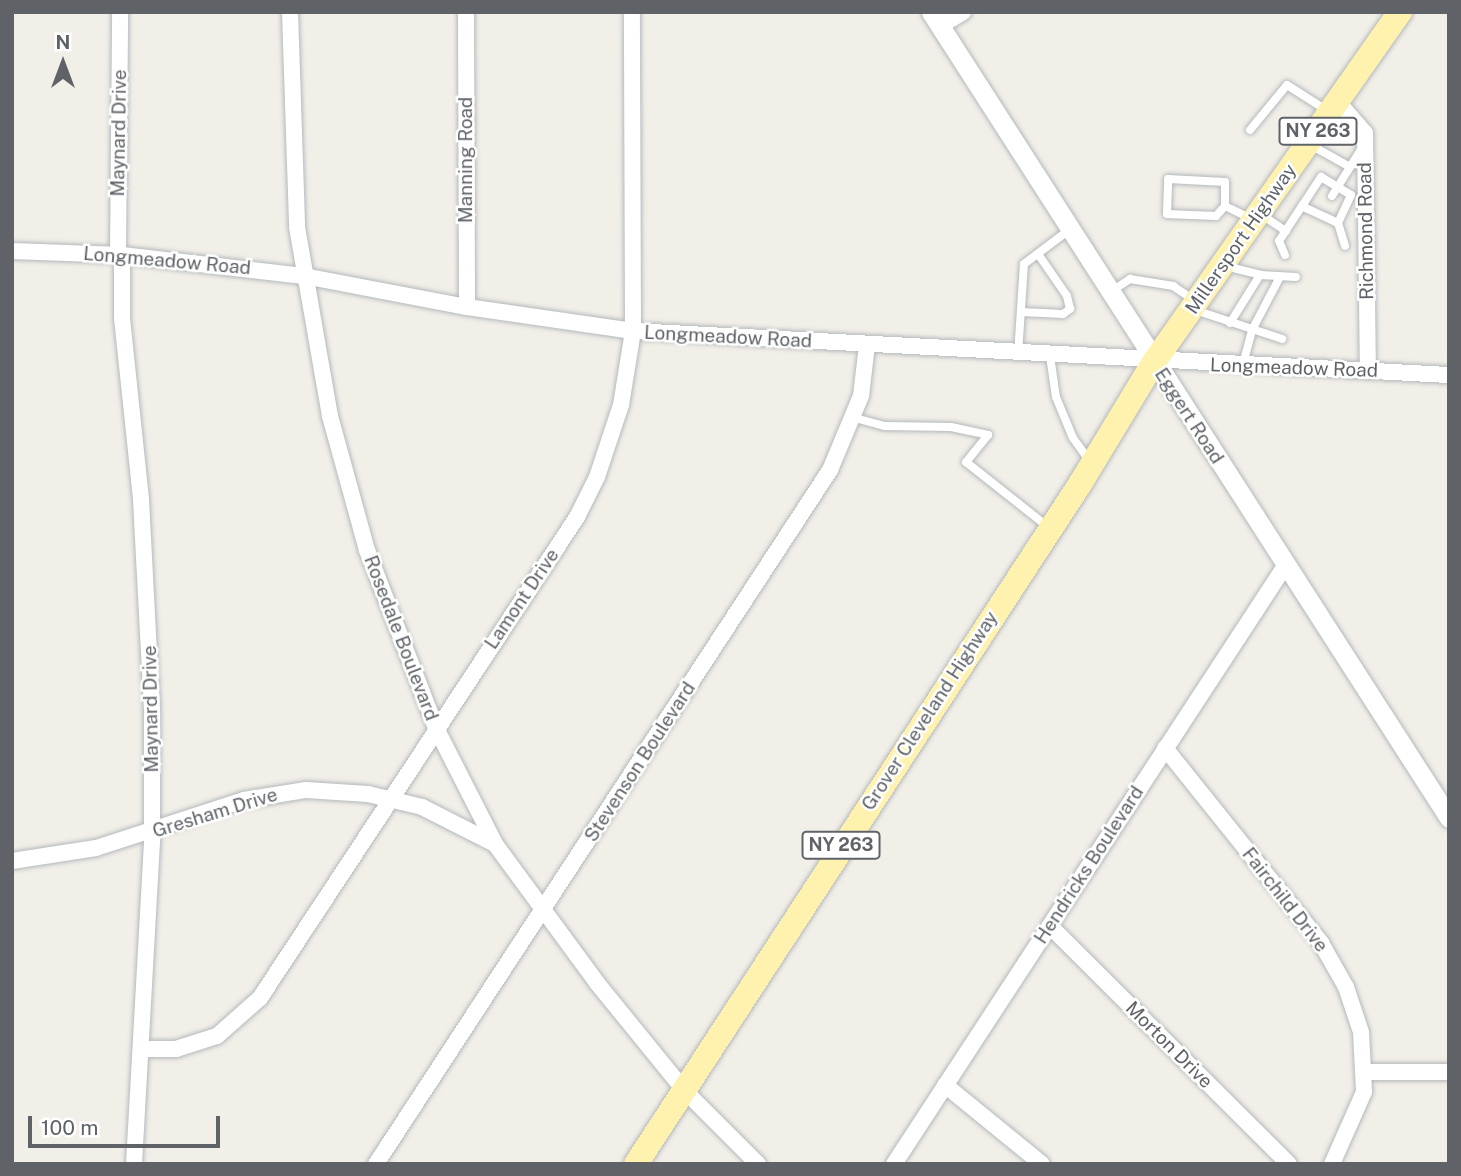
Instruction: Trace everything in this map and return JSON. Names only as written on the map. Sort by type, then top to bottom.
[{"type":"main road","name":"Millersport Highway","points":[[1154,362],[1400,12]]},
{"type":"main road","name":"Grover Cleveland Highway","points":[[636,1164],[683,1088],[1092,464],[1154,362]]},
{"type":"street","name":"Maynard Drive","points":[[120,12],[122,318],[149,635],[151,832],[134,1164]]},
{"type":"street","name":"Rosedale Boulevard","points":[[290,12],[292,166],[303,276],[346,483],[436,728],[495,844],[545,908],[610,1001],[683,1088],[758,1164]]},
{"type":"street","name":"Manning Road","points":[[466,12],[467,307]]},
{"type":"street","name":"Lamont Drive","points":[[141,1049],[197,1044],[248,1013],[577,517],[613,434],[633,331],[632,12]]},
{"type":"street","points":[[936,19],[963,12]]},
{"type":"street","name":"Eggert Road","points":[[936,19],[1449,818]]},
{"type":"street","name":"Richmond Road","points":[[1334,108],[1365,133],[1368,370]]},
{"type":"street","name":"Longmeadow Road","points":[[12,251],[120,254],[303,276],[467,307],[633,331],[1154,362],[1449,375]]},
{"type":"street","name":"Stevenson Boulevard","points":[[376,1164],[830,470],[855,418],[867,345]]},
{"type":"street","name":"Hendricks Boulevard","points":[[894,1164],[1285,566]]},
{"type":"street","name":"Fairchild Drive","points":[[1165,748],[1321,943],[1356,1012],[1365,1072],[1359,1111],[1332,1164]]},
{"type":"street","name":"Gresham Drive","points":[[12,861],[96,848],[275,792],[337,790],[422,807],[495,844]]},
{"type":"street","name":"Morton Drive","points":[[1050,926],[1289,1164]]},
{"type":"street","points":[[1365,1072],[1449,1072]]},
{"type":"street","points":[[945,1085],[1042,1164]]},
{"type":"lane","points":[[1250,130],[1287,85],[1334,108]]},
{"type":"lane","points":[[1309,144],[1350,167]]},
{"type":"lane","points":[[1332,196],[1365,144]]},
{"type":"lane","points":[[1285,256],[1279,241],[1321,177],[1351,195],[1338,223]]},
{"type":"lane","points":[[1168,179],[1225,182],[1225,206],[1216,216],[1167,214],[1168,179]]},
{"type":"lane","points":[[1225,206],[1257,216],[1286,231]]},
{"type":"lane","points":[[1302,206],[1321,212],[1338,223],[1345,246]]},
{"type":"lane","points":[[1017,354],[1024,264],[1069,230]]},
{"type":"lane","points":[[1021,312],[1063,314],[1070,309],[1068,296],[1038,254]]},
{"type":"lane","points":[[1222,266],[1260,275],[1296,277]]},
{"type":"lane","points":[[1230,323],[1260,275]]},
{"type":"lane","points":[[1243,366],[1252,330],[1280,276]]},
{"type":"lane","points":[[1109,292],[1130,279],[1173,286],[1194,305],[1230,323],[1282,338]]},
{"type":"lane","points":[[1050,356],[1056,397],[1073,438],[1092,464]]},
{"type":"lane","points":[[855,418],[885,426],[951,427],[988,435],[966,462],[1050,529]]}]
